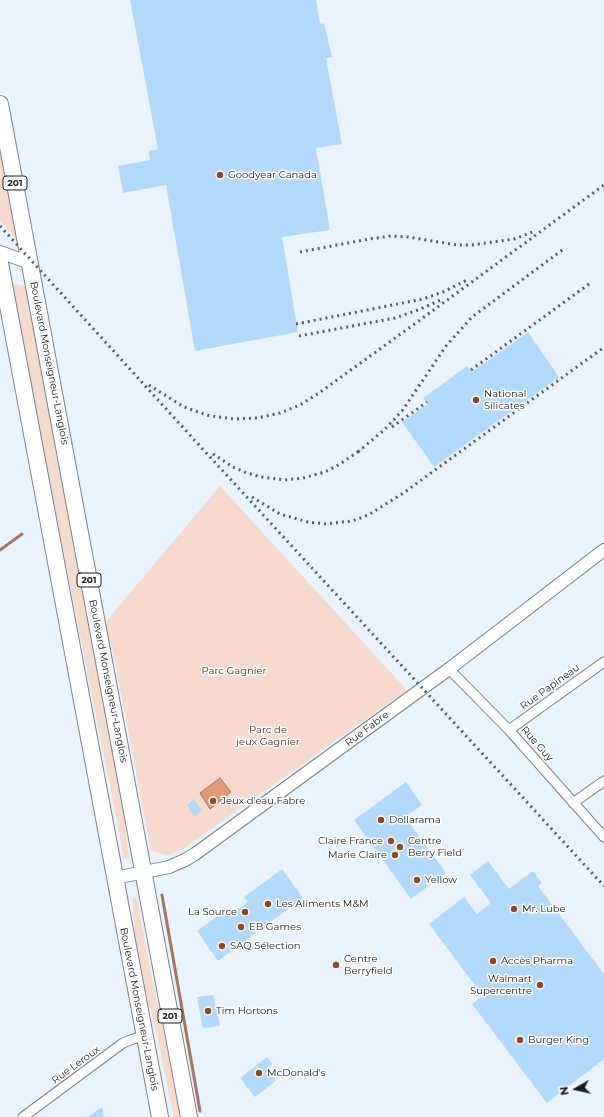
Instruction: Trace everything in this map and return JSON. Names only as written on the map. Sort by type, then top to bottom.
[{"type":"highway","name":"Boulevard Monseigneur-Langlois","points":[[0,104],[189,1117]]},
{"type":"highway","name":"Boulevard Monseigneur-Langlois","points":[[0,263],[160,1117]]},
{"type":"street","points":[[0,252],[30,263]]},
{"type":"street","name":"Rue Fabre","points":[[115,878],[169,867],[195,854],[449,669],[604,550]]},
{"type":"street","name":"Rue Papineau","points":[[509,730],[604,662]]},
{"type":"street","name":"Rue Guy","points":[[449,669],[509,730],[604,838]]},
{"type":"street","points":[[573,803],[604,781]]},
{"type":"street","name":"Rue Leroux","points":[[23,1117],[123,1043],[144,1036]]},
{"type":"green space","points":[[0,142],[19,242],[0,221]]},
{"type":"green space","points":[[12,284],[27,286],[124,816],[129,859],[124,859],[28,373]]},
{"type":"green space","name":"Parc Gagnier","points":[[220,486],[407,690],[183,849],[168,855],[151,851],[113,651],[103,625]]},
{"type":"green space","points":[[132,897],[137,899],[153,984],[182,1117],[174,1117],[155,1026],[142,980],[136,947]]},
{"type":"shaded area","name":"Jeux d'eau Fabre","points":[[220,778],[231,792],[210,809],[200,793]]},
{"type":"building","name":"Goodyear Canada","points":[[130,0],[316,0],[320,24],[324,23],[332,57],[326,58],[342,144],[316,148],[330,230],[282,237],[298,332],[195,351],[166,185],[123,193],[118,166],[150,160],[149,151],[158,149]]},
{"type":"building","name":"National Silicates","points":[[528,332],[559,377],[434,467],[402,422],[428,404],[423,398],[467,366],[472,372]]},
{"type":"building","name":"Centre Berry Field","points":[[406,782],[422,805],[405,817],[446,873],[411,899],[354,820]]},
{"type":"building","points":[[194,799],[202,811],[194,816],[187,805]]},
{"type":"building","name":"Walmart Supercentre","points":[[488,861],[509,889],[533,871],[542,883],[538,886],[604,974],[604,1059],[547,1103],[472,1004],[483,996],[429,924],[464,897],[477,914],[491,903],[470,875]]},
{"type":"building","points":[[282,869],[303,898],[218,961],[197,931],[227,909],[232,915],[248,902],[244,897]]},
{"type":"building","name":"Tim Hortons","points":[[213,995],[220,1026],[203,1028],[197,997]]},
{"type":"building","name":"McDonald's","points":[[267,1057],[272,1064],[267,1068],[276,1081],[255,1097],[240,1078]]},
{"type":"building","points":[[102,1107],[104,1117],[88,1117]]},
{"type":"waterway","points":[[0,550],[22,534]]},
{"type":"waterway","points":[[162,895],[200,1111]]},
{"type":"railway","points":[[149,385],[184,407],[210,416],[235,419],[257,418],[280,413],[300,405],[420,320],[604,185]]},
{"type":"railway","points":[[0,226],[604,886]]},
{"type":"railway","points":[[300,252],[391,236],[408,237],[457,245],[472,245],[514,239],[535,231]]},
{"type":"railway","points":[[358,452],[385,429],[402,411],[446,346],[472,317],[565,248]]},
{"type":"railway","points":[[296,324],[423,299],[443,292],[467,280]]},
{"type":"railway","points":[[471,370],[589,284]]},
{"type":"railway","points":[[299,336],[395,318],[441,300]]},
{"type":"railway","points":[[252,497],[280,514],[308,522],[326,524],[352,521],[368,515],[402,494],[603,348]]},
{"type":"railway","points":[[392,427],[427,402]]},
{"type":"railway","points":[[213,454],[233,467],[247,473],[261,477],[285,480],[303,478],[325,472],[362,449]]},
{"type":"place","name":"Goodyear Canada","points":[[220,175]]},
{"type":"place","name":"National Silicates","points":[[476,400]]},
{"type":"place","name":"Jeux d'eau Fabre","points":[[213,801]]},
{"type":"place","name":"Dollarama","points":[[381,820]]},
{"type":"place","name":"Claire France","points":[[391,841]]},
{"type":"place","name":"Centre Berry Field","points":[[400,847]]},
{"type":"place","name":"Marie Claire","points":[[395,855]]},
{"type":"place","name":"Yellow","points":[[417,880]]},
{"type":"place","name":"Les Aliments M&M","points":[[268,904]]},
{"type":"place","name":"Mr. Lube","points":[[514,909]]},
{"type":"place","name":"La Source","points":[[245,912]]},
{"type":"place","name":"EB Games","points":[[241,927]]},
{"type":"place","name":"SAQ Sélection","points":[[222,946]]},
{"type":"place","name":"Accès Pharma","points":[[493,961]]},
{"type":"place","name":"Centre Berryfield","points":[[336,965]]},
{"type":"place","name":"Walmart Supercentre","points":[[540,985]]},
{"type":"place","name":"Tim Hortons","points":[[208,1011]]},
{"type":"place","name":"Burger King","points":[[520,1040]]},
{"type":"place","name":"McDonald's","points":[[259,1073]]},
{"type":"park label","name":"Parc de jeux Gagnier","points":[[268,736]]}]
